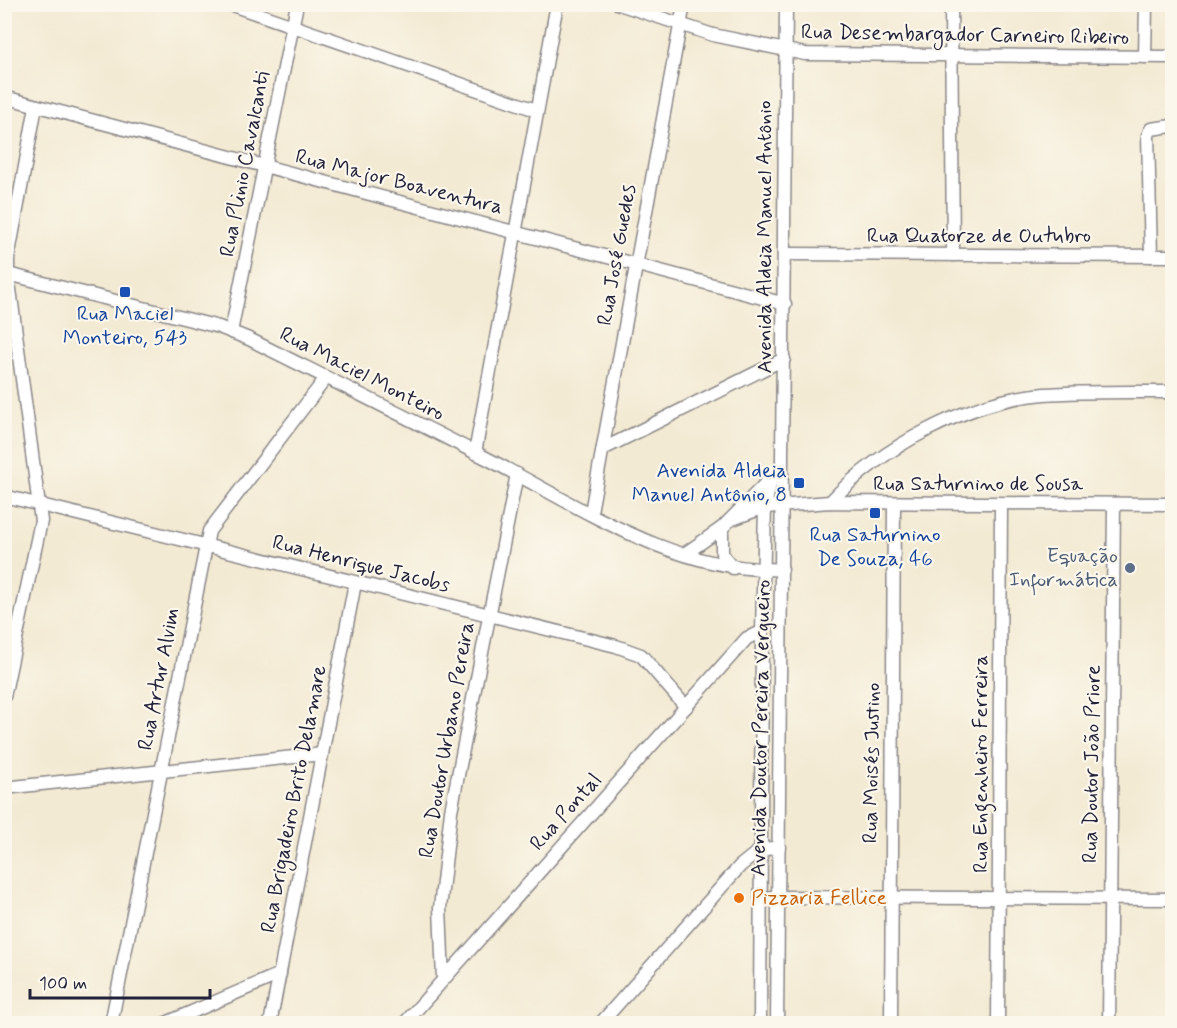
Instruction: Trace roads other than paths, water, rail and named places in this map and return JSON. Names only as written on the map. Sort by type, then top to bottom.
[{"type":"street","points":[[229,4],[536,110]]},
{"type":"street","name":"Rua Plinio Cavalcanti","points":[[231,332],[297,4]]},
{"type":"street","points":[[475,453],[556,4]]},
{"type":"street","name":"Rua Desembargador Carneiro Ribeiro","points":[[619,4],[680,26],[786,51],[825,55],[1173,57]]},
{"type":"street","name":"Rua José Guedes","points":[[591,512],[684,4]]},
{"type":"street","name":"Avenida Aldeia Manuel Antônio","points":[[783,504],[784,483],[780,469],[785,304],[786,4]]},
{"type":"street","points":[[951,4],[953,255]]},
{"type":"street","points":[[1145,57],[1146,4]]},
{"type":"street","name":"Rua Major Boaventura","points":[[4,97],[785,304]]},
{"type":"street","points":[[4,697],[41,521],[6,274],[36,106]]},
{"type":"street","points":[[1151,256],[1148,135],[1151,129],[1173,126]]},
{"type":"street","name":"Rua Quatorze de Outubro","points":[[785,254],[1173,256]]},
{"type":"street","name":"Rua Maciel Monteiro","points":[[6,274],[231,332],[662,547],[733,568],[782,569]]},
{"type":"street","points":[[603,449],[784,359]]},
{"type":"street","name":"Rua Artur Alvim","points":[[111,1023],[205,545],[214,522],[326,378]]},
{"type":"street","points":[[830,502],[865,468],[951,419],[981,409],[1042,394],[1173,392]]},
{"type":"street","points":[[686,553],[726,524],[780,469]]},
{"type":"street","name":"Rua Doutor Urbano Pereira","points":[[443,979],[440,908],[451,811],[517,474]]},
{"type":"street","points":[[765,507],[771,479]]},
{"type":"street","name":"Rua Henrique Jacobs","points":[[4,496],[636,652],[686,707]]},
{"type":"street","name":"Rua Saturnino de Sousa","points":[[783,504],[830,502],[1173,504]]},
{"type":"street","name":"Rua Moisés Justino","points":[[891,1023],[894,502]]},
{"type":"street","points":[[726,524],[765,507],[783,504]]},
{"type":"street","name":"Avenida Doutor Pereira Vergueiro","points":[[777,1023],[783,504]]},
{"type":"street","name":"Rua Engenheiro Ferreira","points":[[999,1023],[1001,504]]},
{"type":"street","name":"Rua Doutor João Priore","points":[[1108,1023],[1114,504]]},
{"type":"street","name":"Avenida Doutor Pereira Vergueiro","points":[[760,1023],[765,507]]},
{"type":"street","points":[[726,524],[722,554],[733,568]]},
{"type":"street","name":"Rua Brigadeiro Brito Delamare","points":[[270,1023],[355,583]]},
{"type":"street","name":"Rua Pontal","points":[[404,1023],[747,638],[762,632]]},
{"type":"street","points":[[4,788],[322,754]]},
{"type":"street","points":[[600,1023],[740,866],[760,850],[779,848]]},
{"type":"street","points":[[761,897],[1173,899]]},
{"type":"street","points":[[164,1023],[280,974]]},
{"type":"place","name":"Rua Maciel Monteiro, 543","points":[[125,292]]},
{"type":"place","name":"Avenida Aldeia Manuel Antônio, 8","points":[[799,483]]},
{"type":"place","name":"Rua Saturnino De Souza, 46","points":[[875,513]]},
{"type":"place","name":"Equação Informática","points":[[1130,568]]},
{"type":"place","name":"Pizzaria Fellice","points":[[739,898]]}]
